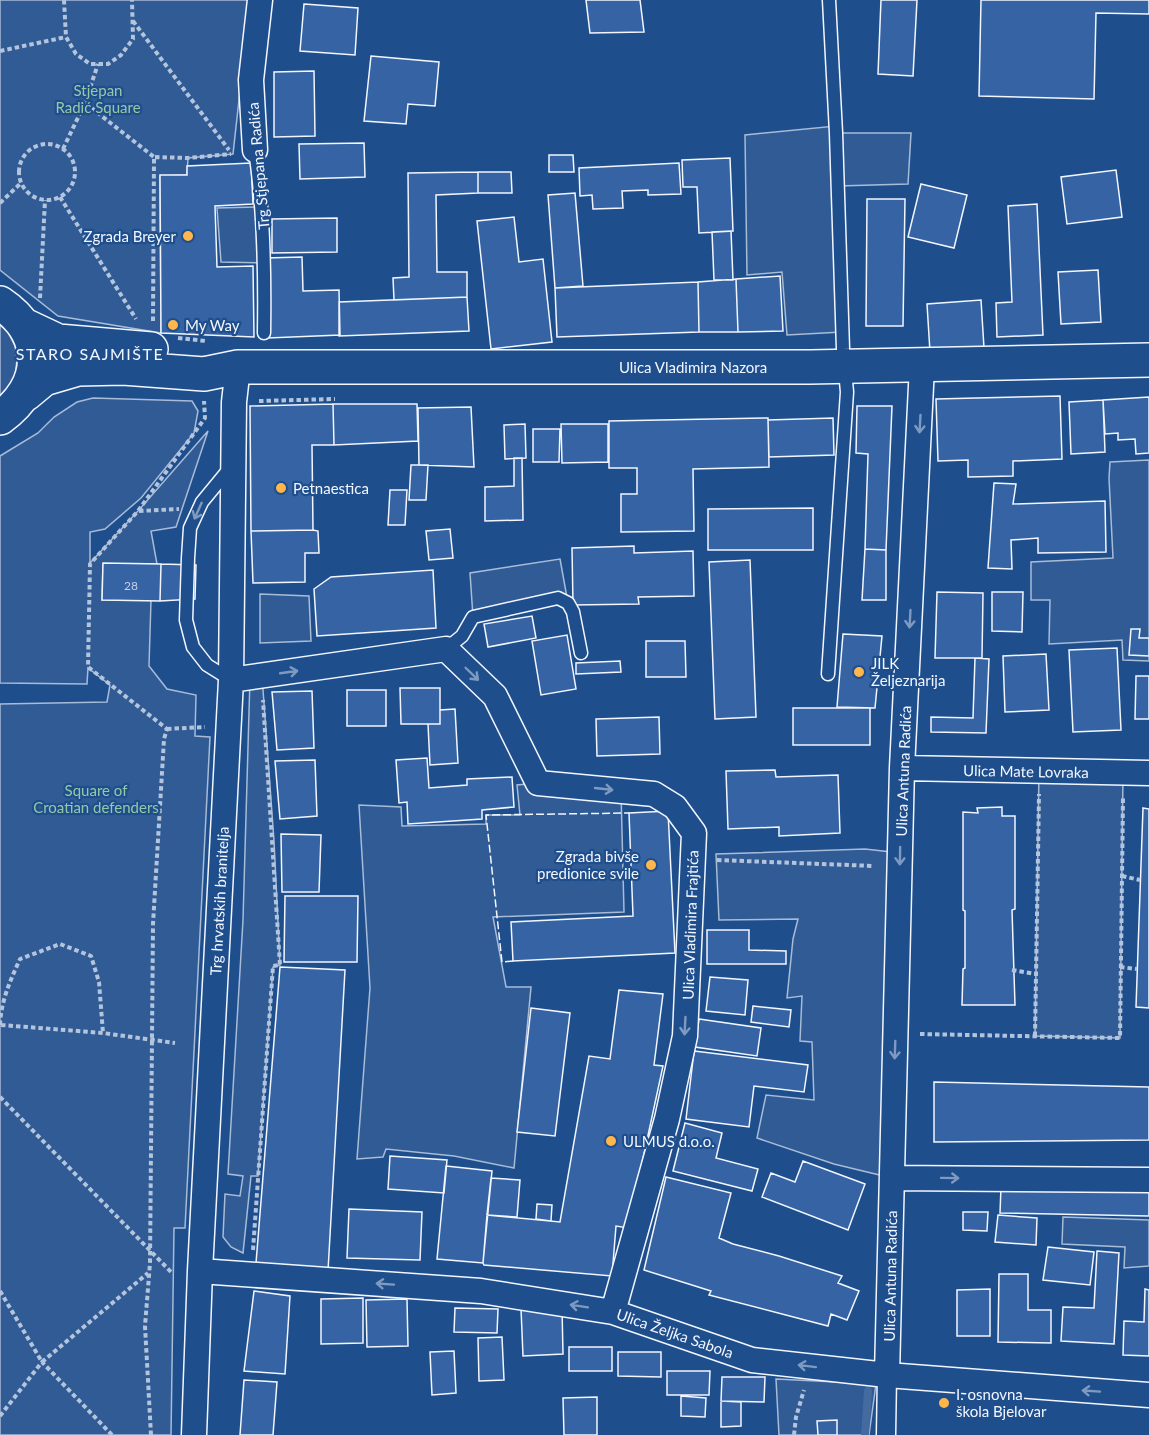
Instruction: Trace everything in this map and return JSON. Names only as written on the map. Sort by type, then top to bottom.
[{"type":"main road","points":[[0,303],[13,311],[32,313],[58,341],[203,355],[238,367]]},
{"type":"main road","points":[[26,394],[33,377],[35,359],[32,341],[32,313]]},
{"type":"main road","name":"Ulica Vladimira Nazora","points":[[238,367],[922,366],[1149,360]]},
{"type":"main road","points":[[0,418],[14,408],[44,379],[78,369],[123,368],[204,374],[238,367]]},
{"type":"street","name":"Trg Stjepana Radića","points":[[255,150],[251,80],[260,0]]},
{"type":"street","name":"Ulica Antuna Radića","points":[[876,1374],[892,1178],[902,768],[922,366]]},
{"type":"street","name":"Trg hrvatskih branitelja","points":[[194,1435],[200,1271],[231,680],[234,402],[238,367]]},
{"type":"street","points":[[231,680],[447,649]]},
{"type":"street","name":"Ulica Vladimira Frajtića","points":[[447,649],[495,696],[538,783],[654,794],[675,807],[694,833],[685,1036],[667,1119],[614,1312]]},
{"type":"street","name":"Ulica Mate Lovraka","points":[[902,768],[1149,773]]},
{"type":"street","points":[[892,1178],[1149,1180]]},
{"type":"street","name":"Ulica Željka Sabola","points":[[200,1271],[481,1291],[614,1312],[752,1360],[876,1374],[1149,1395]]},
{"type":"street","points":[[876,1374],[886,1435]]},
{"type":"lane","points":[[828,674],[847,392],[844,366],[829,0]]},
{"type":"lane","name":"Trg Stjepana Radića","points":[[255,150],[261,185],[265,263],[264,333]]},
{"type":"lane","points":[[231,680],[207,665],[193,647],[186,620],[190,528],[202,501],[233,464]]},
{"type":"lane","points":[[447,649],[462,636],[473,617],[558,598],[567,603],[573,612],[580,653]]},
{"type":"path","points":[[64,0],[66,37],[76,54],[90,64],[108,64],[121,55],[133,39],[132,0]]},
{"type":"path","points":[[85,103],[154,157],[188,158],[233,154],[133,21]]},
{"type":"path","points":[[0,51],[66,37]]},
{"type":"path","points":[[63,149],[85,103],[98,64]]},
{"type":"path","points":[[46,144],[63,149],[74,164],[75,174],[68,192],[60,197],[45,200],[31,195],[21,183],[20,166],[29,151],[37,146],[46,144]]},
{"type":"path","points":[[153,324],[154,157]]},
{"type":"path","points":[[0,203],[21,183]]},
{"type":"path","points":[[60,197],[140,325]]},
{"type":"path","points":[[32,313],[45,200]]},
{"type":"path","points":[[202,398],[205,403],[205,418],[138,511],[90,564],[88,667],[167,729],[229,727]]},
{"type":"path","points":[[138,511],[188,508],[198,510]]},
{"type":"path","points":[[254,1242],[273,966],[280,965],[262,676]]},
{"type":"path","points":[[151,1435],[145,1326],[150,1263],[148,1250],[153,924],[164,739],[167,729]]},
{"type":"path","points":[[1035,1036],[1039,771]]},
{"type":"path","points":[[896,1034],[1120,1038],[1123,773]]},
{"type":"path","points":[[692,859],[900,867]]},
{"type":"path","points":[[1122,876],[1140,880]]},
{"type":"path","points":[[103,1033],[99,982],[91,956],[60,944],[20,959],[9,982],[1,1008],[0,1025],[103,1033],[175,1043]]},
{"type":"path","points":[[1120,967],[1137,969]]},
{"type":"path","points":[[1012,970],[1036,974]]},
{"type":"path","points":[[0,1097],[148,1250],[174,1273]]},
{"type":"path","points":[[0,1416],[42,1362],[57,1347],[148,1273]]},
{"type":"path","points":[[0,1290],[42,1362],[112,1435]]},
{"type":"path","points":[[795,1435],[796,1417],[811,1366]]},
{"type":"shaded area","name":"Stjepan Radić Square","points":[[0,0],[250,0],[233,154],[188,158],[187,175],[160,176],[161,333],[58,316],[0,270]]},
{"type":"shaded area","points":[[836,126],[836,133],[911,133],[908,184],[838,186],[842,332],[787,335],[782,272],[747,275],[745,135]]},
{"type":"shaded area","points":[[261,207],[265,263],[221,262],[217,208]]},
{"type":"shaded area","points":[[0,325],[8,332],[15,346],[17,360],[15,375],[8,388],[0,396]]},
{"type":"shaded area","name":"Square of Croatian defenders","points":[[93,398],[192,401],[198,411],[194,433],[141,498],[105,529],[90,532],[90,563],[208,431],[176,527],[151,531],[157,564],[103,564],[102,600],[151,600],[149,666],[167,689],[196,695],[195,736],[210,737],[185,1228],[174,1228],[171,1435],[0,1435],[0,704],[107,702],[110,685],[88,668],[87,684],[0,683],[0,456],[38,433],[54,417],[77,402]]},
{"type":"shaded area","points":[[1149,460],[1149,661],[1123,660],[1122,640],[1049,644],[1050,600],[1031,600],[1031,562],[1113,558],[1110,462]]},
{"type":"shaded area","points":[[560,559],[568,603],[558,598],[473,617],[470,573]]},
{"type":"shaded area","points":[[260,594],[309,596],[311,641],[260,643]]},
{"type":"shaded area","points":[[262,676],[280,965],[273,967],[258,1176],[251,1176],[243,1253],[231,1247],[223,1237],[225,1194],[240,1196],[243,1176],[228,1174],[243,920],[250,678]]},
{"type":"shaded area","points":[[1039,771],[1123,773],[1120,1038],[1035,1036]]},
{"type":"shaded area","points":[[538,783],[621,791],[624,912],[493,917],[506,987],[531,987],[514,1168],[454,1156],[386,1149],[383,1157],[357,1159],[370,988],[359,805],[401,807],[402,826],[486,824],[486,815],[520,815],[517,785]]},
{"type":"shaded area","points":[[865,849],[900,853],[892,1178],[834,1164],[757,1138],[766,1095],[814,1100],[812,1042],[800,1041],[802,996],[787,998],[793,939],[798,919],[719,920],[716,854]]},
{"type":"shaded area","points":[[1063,1217],[1149,1220],[1149,1266],[1124,1268],[1125,1247],[1062,1244]]},
{"type":"shaded area","points":[[776,1379],[876,1384],[869,1435],[779,1435]]},
{"type":"building","points":[[586,0],[640,0],[644,32],[590,33]]},
{"type":"building","points":[[881,0],[917,0],[913,76],[878,74]]},
{"type":"building","points":[[981,0],[1149,0],[1149,14],[1096,13],[1094,99],[979,96]]},
{"type":"building","points":[[304,4],[358,8],[355,55],[300,51]]},
{"type":"building","points":[[371,56],[439,62],[435,106],[408,104],[406,124],[364,121]]},
{"type":"building","points":[[314,71],[315,136],[274,137],[274,72]]},
{"type":"building","points":[[364,143],[365,177],[300,179],[299,144]]},
{"type":"building","points":[[549,155],[573,155],[574,172],[549,172]]},
{"type":"building","points":[[730,158],[733,231],[699,233],[697,187],[683,187],[682,160]]},
{"type":"building","name":"Zgrada Breyer","points":[[251,163],[253,204],[215,206],[217,267],[253,266],[254,337],[161,333],[160,175],[187,175],[187,166]]},
{"type":"building","points":[[679,163],[681,194],[648,195],[648,190],[622,191],[623,208],[593,209],[592,195],[580,196],[579,168]]},
{"type":"building","points":[[1116,170],[1122,217],[1067,224],[1061,177]]},
{"type":"building","points":[[478,172],[478,193],[436,195],[437,272],[467,272],[467,297],[394,300],[393,278],[409,277],[408,173]]},
{"type":"building","points":[[478,172],[511,172],[512,193],[478,193]]},
{"type":"building","points":[[921,184],[967,195],[954,248],[908,237]]},
{"type":"building","points":[[575,193],[583,286],[555,288],[548,195]]},
{"type":"building","points":[[867,199],[905,199],[903,326],[866,326]]},
{"type":"building","points":[[1037,204],[1043,335],[997,337],[996,303],[1012,302],[1008,206]]},
{"type":"building","points":[[514,217],[519,262],[543,259],[552,342],[491,349],[477,221]]},
{"type":"building","points":[[337,218],[337,252],[272,253],[272,219]]},
{"type":"building","points":[[731,231],[733,280],[714,280],[712,232]]},
{"type":"building","points":[[302,257],[303,291],[339,290],[340,335],[268,338],[265,258]]},
{"type":"building","points":[[1098,270],[1101,322],[1061,324],[1058,272]]},
{"type":"building","points":[[780,276],[783,331],[738,332],[736,279]]},
{"type":"building","points":[[736,279],[738,332],[699,332],[698,282]]},
{"type":"building","points":[[698,282],[699,332],[557,337],[555,288]]},
{"type":"building","points":[[467,297],[469,331],[339,336],[339,302]]},
{"type":"building","points":[[981,300],[984,348],[930,352],[927,304]]},
{"type":"building","points":[[1060,396],[1062,459],[1013,461],[1013,476],[968,477],[968,460],[938,461],[936,399]]},
{"type":"building","points":[[1149,397],[1149,453],[1136,454],[1135,439],[1118,440],[1118,433],[1105,434],[1103,400]]},
{"type":"building","points":[[1103,400],[1105,452],[1071,454],[1069,402]]},
{"type":"building","name":"Petnaestica","points":[[333,404],[334,445],[312,445],[313,530],[251,531],[250,406]]},
{"type":"building","points":[[333,404],[417,404],[418,441],[334,445]]},
{"type":"building","points":[[857,406],[892,406],[886,550],[865,549],[868,454],[856,453]]},
{"type":"building","points":[[471,407],[474,467],[419,465],[418,408]]},
{"type":"building","points":[[768,418],[769,467],[693,469],[694,531],[621,532],[621,494],[637,494],[637,468],[609,468],[609,421]]},
{"type":"building","points":[[833,418],[834,455],[769,457],[768,420]]},
{"type":"building","points":[[525,424],[526,458],[505,459],[504,425]]},
{"type":"building","points":[[561,424],[608,424],[608,462],[562,463]]},
{"type":"building","points":[[533,429],[560,429],[559,462],[533,462]]},
{"type":"building","points":[[514,458],[522,458],[523,520],[485,521],[485,487],[514,486]]},
{"type":"building","points":[[411,465],[428,465],[426,500],[409,500]]},
{"type":"building","points":[[994,483],[1016,484],[1013,504],[1105,501],[1106,552],[1038,553],[1038,538],[1011,540],[1012,569],[988,568]]},
{"type":"building","points":[[390,490],[407,490],[405,525],[388,525]]},
{"type":"building","points":[[813,508],[813,550],[708,550],[708,509]]},
{"type":"building","points":[[450,529],[453,558],[429,560],[426,531]]},
{"type":"building","points":[[251,531],[318,531],[319,553],[305,553],[305,582],[253,583]]},
{"type":"building","points":[[634,546],[634,553],[693,551],[694,596],[638,597],[639,604],[573,605],[572,548]]},
{"type":"building","points":[[865,549],[886,550],[886,600],[862,600]]},
{"type":"building","points":[[750,560],[756,717],[715,719],[709,562]]},
{"type":"building","points":[[103,563],[161,564],[160,601],[102,600]]},
{"type":"building","points":[[161,564],[196,565],[195,599],[160,601]]},
{"type":"building","points":[[433,570],[436,628],[317,636],[314,589],[331,577]]},
{"type":"building","points":[[937,592],[983,593],[982,658],[935,658]]},
{"type":"building","points":[[992,592],[1023,592],[1022,632],[992,631]]},
{"type":"building","points":[[532,616],[536,638],[488,647],[484,624]]},
{"type":"building","points":[[1131,629],[1140,629],[1139,638],[1149,638],[1149,656],[1129,655]]},
{"type":"building","name":"JILK Željeznarija","points":[[843,634],[882,636],[875,708],[837,707]]},
{"type":"building","points":[[567,635],[576,689],[541,695],[532,641]]},
{"type":"building","points":[[646,641],[685,641],[686,677],[646,677]]},
{"type":"building","points":[[1117,648],[1121,730],[1073,732],[1069,650]]},
{"type":"building","points":[[1046,654],[1049,710],[1005,712],[1003,656]]},
{"type":"building","points":[[975,658],[989,659],[986,733],[931,732],[931,717],[973,718]]},
{"type":"building","points":[[620,661],[621,672],[576,674],[576,663]]},
{"type":"building","points":[[1136,676],[1149,676],[1149,719],[1135,719]]},
{"type":"building","points":[[400,688],[440,688],[440,724],[401,724]]},
{"type":"building","points":[[347,690],[386,690],[386,726],[347,726]]},
{"type":"building","points":[[312,691],[314,748],[277,750],[272,692]]},
{"type":"building","points":[[793,708],[870,708],[870,745],[793,745]]},
{"type":"building","points":[[455,709],[458,763],[430,765],[428,724],[440,724],[440,710]]},
{"type":"building","points":[[659,717],[660,754],[597,756],[596,719]]},
{"type":"building","points":[[427,758],[429,788],[467,785],[467,779],[512,777],[514,807],[482,810],[482,819],[408,824],[407,802],[399,803],[396,760]]},
{"type":"building","points":[[315,760],[317,816],[280,819],[275,761]]},
{"type":"building","points":[[775,770],[776,777],[838,775],[840,833],[779,836],[779,827],[728,829],[726,771]]},
{"type":"building","points":[[1002,807],[1002,816],[1015,816],[1015,909],[1012,910],[1015,1005],[962,1005],[963,969],[965,968],[963,812],[978,813],[977,808]]},
{"type":"building","points":[[1143,808],[1149,809],[1149,1008],[1136,1007]]},
{"type":"building","name":"Zgrada bivše predionice svile","points":[[668,811],[675,953],[513,961],[511,922],[633,916],[629,813]]},
{"type":"building","points":[[281,834],[321,835],[319,892],[282,892]]},
{"type":"building","points":[[285,896],[358,896],[357,962],[284,962]]},
{"type":"building","points":[[707,930],[749,930],[749,950],[786,951],[786,964],[707,964]]},
{"type":"building","points":[[280,967],[345,970],[328,1271],[256,1263]]},
{"type":"building","points":[[710,977],[748,980],[745,1015],[706,1011]]},
{"type":"building","name":"ULMUS d.o.o.","points":[[619,990],[663,994],[654,1065],[663,1066],[628,1228],[616,1226],[612,1276],[484,1265],[487,1215],[560,1222],[589,1056],[610,1059]]},
{"type":"building","points":[[753,1006],[791,1010],[789,1027],[751,1022]]},
{"type":"building","points":[[531,1008],[570,1013],[555,1136],[517,1132]]},
{"type":"building","points":[[699,1019],[761,1028],[757,1056],[695,1047]]},
{"type":"building","points":[[694,1051],[808,1065],[804,1092],[754,1086],[749,1127],[686,1119]]},
{"type":"building","points":[[934,1082],[1149,1087],[1149,1140],[934,1142]]},
{"type":"building","points":[[685,1123],[722,1133],[716,1158],[758,1169],[752,1191],[673,1171]]},
{"type":"building","points":[[390,1156],[447,1160],[444,1193],[388,1189]]},
{"type":"building","points":[[803,1161],[865,1184],[848,1230],[762,1197],[771,1173],[795,1182]]},
{"type":"building","points":[[446,1166],[492,1171],[483,1263],[437,1259]]},
{"type":"building","points":[[666,1177],[731,1193],[719,1238],[842,1276],[838,1283],[859,1291],[847,1320],[831,1314],[828,1326],[709,1295],[711,1291],[644,1270]]},
{"type":"building","points":[[491,1178],[520,1180],[517,1217],[487,1215]]},
{"type":"building","points":[[1001,1187],[1149,1191],[1149,1216],[1000,1213]]},
{"type":"building","points":[[537,1204],[552,1205],[551,1221],[536,1219]]},
{"type":"building","points":[[349,1209],[422,1212],[420,1260],[347,1258]]},
{"type":"building","points":[[963,1212],[988,1212],[987,1231],[963,1230]]},
{"type":"building","points":[[998,1215],[1037,1218],[1036,1245],[995,1242]]},
{"type":"building","points":[[1048,1247],[1094,1252],[1090,1285],[1043,1280]]},
{"type":"building","points":[[1097,1251],[1119,1253],[1114,1344],[1061,1341],[1063,1307],[1094,1308]]},
{"type":"building","points":[[999,1274],[1028,1274],[1028,1310],[1051,1310],[1051,1343],[998,1342]]},
{"type":"building","points":[[990,1289],[990,1336],[957,1336],[957,1290]]},
{"type":"building","points":[[1145,1289],[1149,1290],[1149,1356],[1123,1355],[1124,1321],[1144,1322]]},
{"type":"building","points":[[254,1291],[290,1296],[285,1374],[244,1371]]},
{"type":"building","points":[[363,1298],[363,1343],[321,1344],[321,1299]]},
{"type":"building","points":[[407,1299],[408,1346],[367,1347],[366,1300]]},
{"type":"building","points":[[455,1308],[498,1309],[497,1333],[454,1332]]},
{"type":"building","points":[[562,1308],[563,1354],[523,1356],[521,1309]]},
{"type":"building","points":[[502,1337],[504,1380],[479,1381],[478,1338]]},
{"type":"building","points":[[569,1347],[612,1347],[612,1371],[569,1371]]},
{"type":"building","points":[[454,1351],[456,1393],[432,1395],[430,1352]]},
{"type":"building","points":[[618,1352],[661,1352],[661,1377],[618,1376]]},
{"type":"building","points":[[667,1371],[710,1371],[709,1395],[667,1395]]},
{"type":"building","points":[[722,1377],[765,1377],[764,1402],[721,1401]]},
{"type":"building","points":[[244,1380],[277,1382],[273,1435],[240,1435]]},
{"type":"building","points":[[681,1396],[706,1398],[705,1417],[681,1416]]},
{"type":"building","points":[[597,1397],[597,1435],[564,1435],[563,1398]]},
{"type":"building","points":[[721,1401],[741,1402],[741,1426],[721,1427]]},
{"type":"building","points":[[837,1420],[837,1435],[818,1435],[817,1421]]},
{"type":"waterway","points":[[865,1435],[868,1391]]},
{"type":"fence","points":[[513,961],[502,962],[486,815],[629,813]]},
{"type":"place","name":"Zgrada Breyer","points":[[188,236]]},
{"type":"place","name":"My Way","points":[[173,325]]},
{"type":"place","name":"Petnaestica","points":[[281,488]]},
{"type":"place","name":"JILK Željeznarija","points":[[859,672]]},
{"type":"place","name":"Zgrada bivše predionice svile","points":[[651,865]]},
{"type":"place","name":"ULMUS d.o.o.","points":[[611,1141]]},
{"type":"place","name":"I. osnovna škola Bjelovar","points":[[944,1403]]},
{"type":"district","name":"STARO SAJMIŠTE","points":[[90,353]]}]
